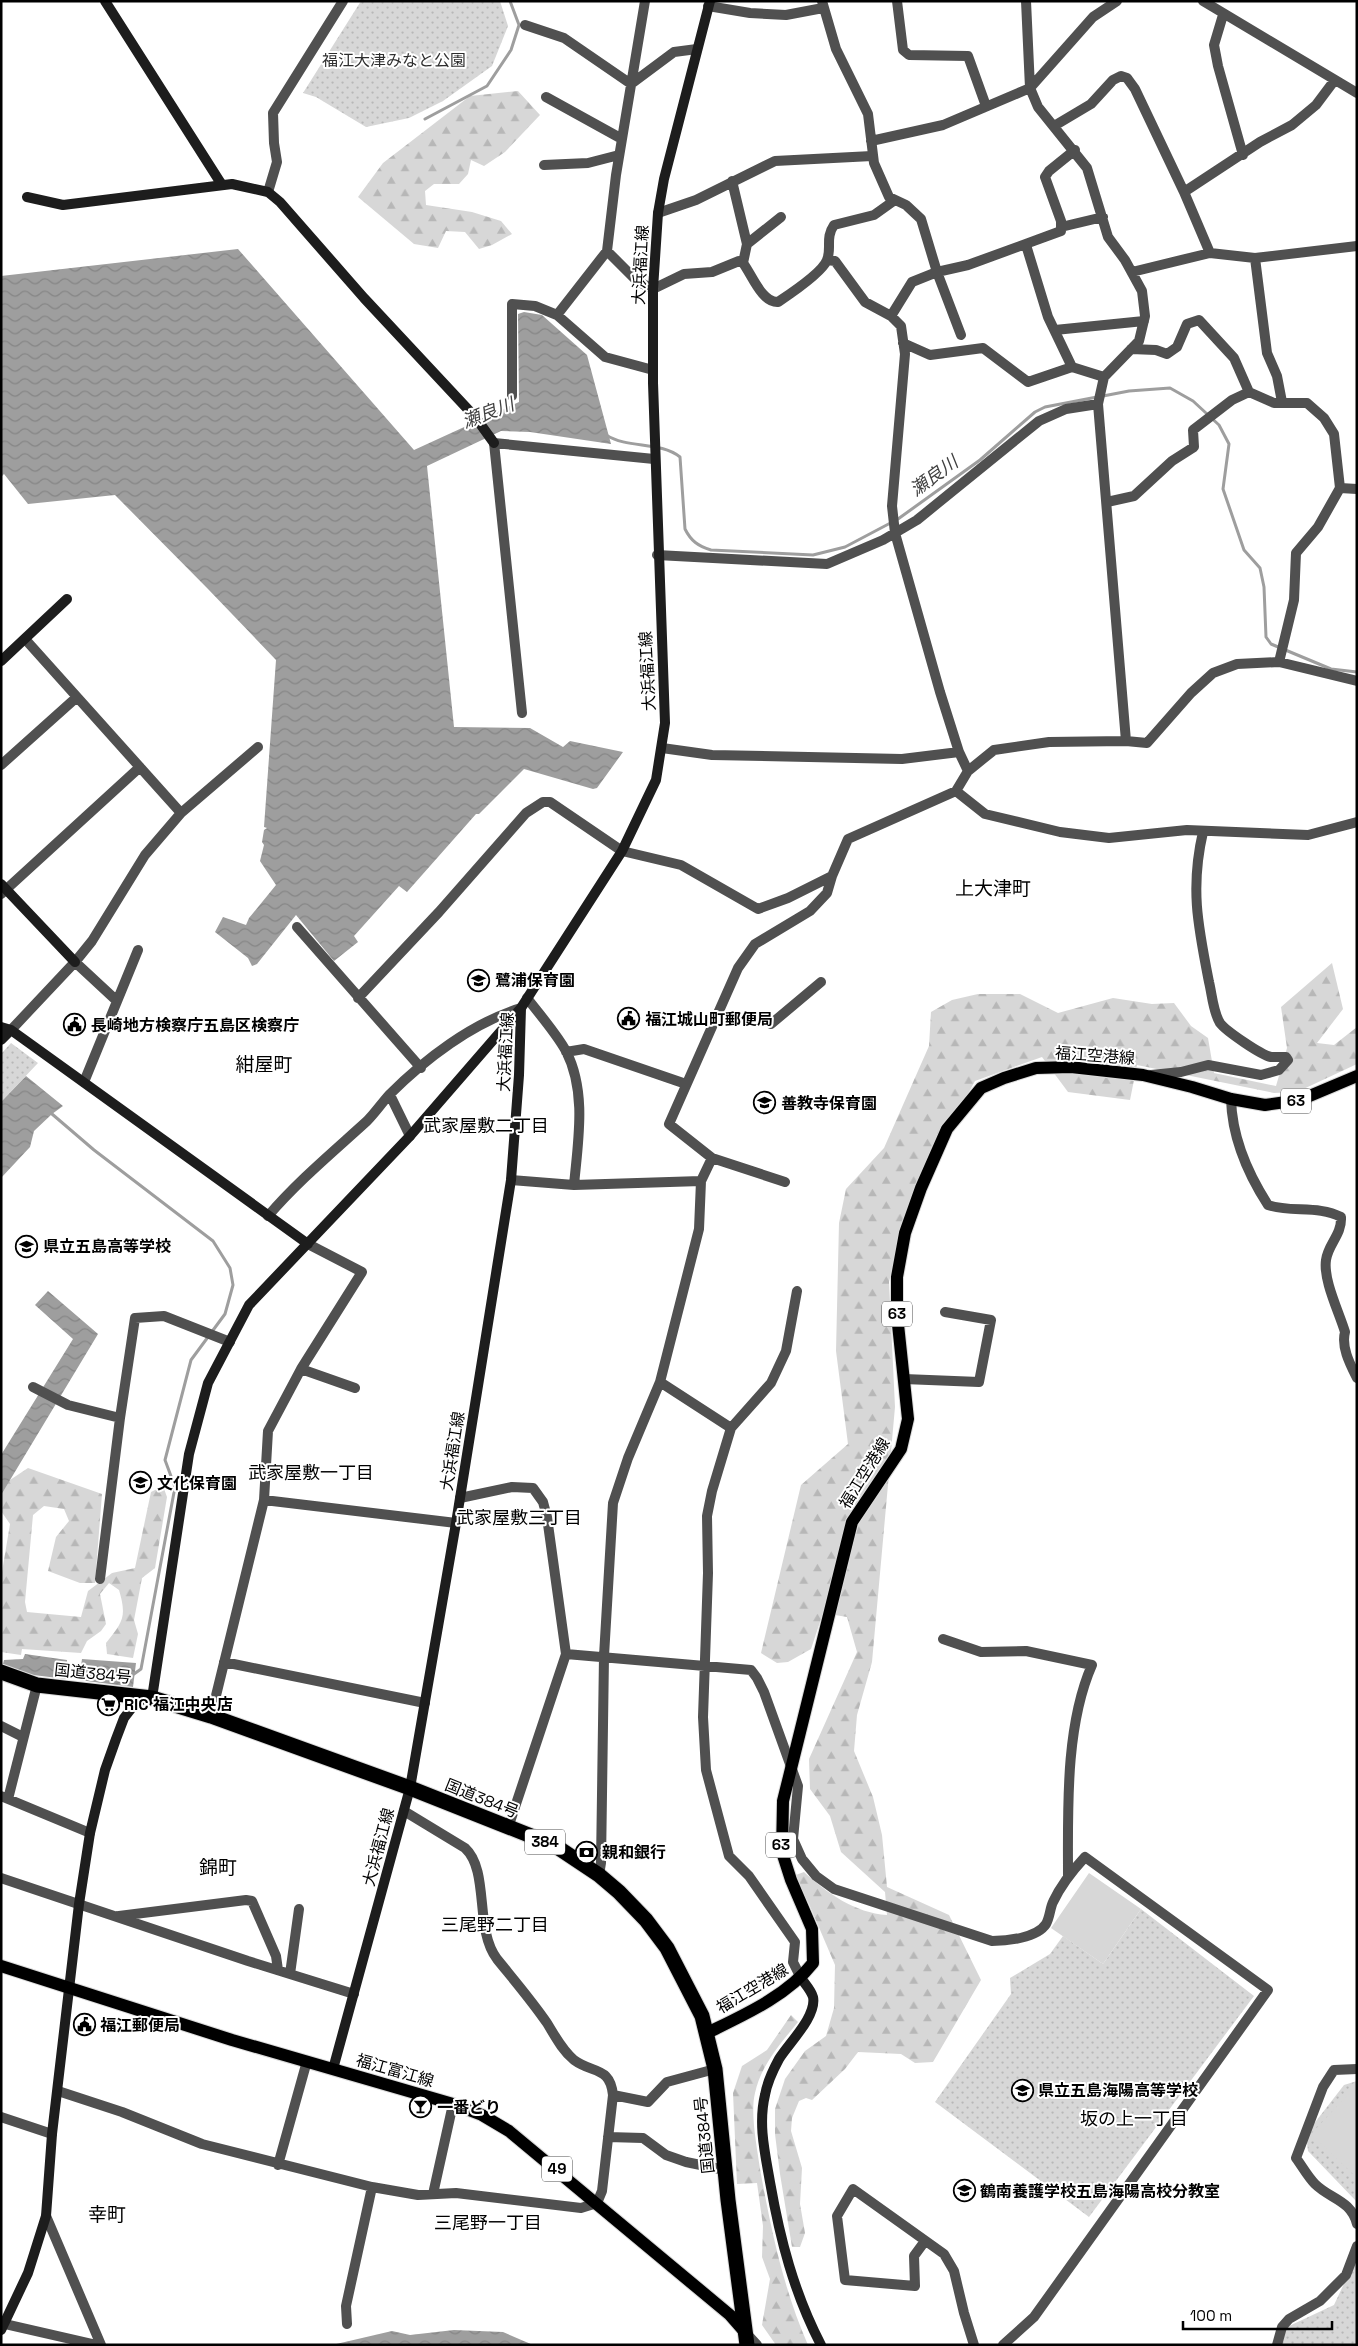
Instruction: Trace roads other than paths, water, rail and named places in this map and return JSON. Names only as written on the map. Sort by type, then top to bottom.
[{"type":"highway","name":"国道384号","points":[[1,1672],[36,1685],[146,1697],[211,1716],[410,1788],[554,1845],[599,1875],[631,1903],[667,1948],[694,1996],[707,2034],[715,2069],[725,2170],[746,2338]]},
{"type":"main road","name":"福江空港線","points":[[707,2034],[750,2011],[801,1978],[813,1963],[812,1929],[791,1880],[782,1852],[783,1801],[852,1522],[901,1449],[908,1419],[897,1315],[897,1277],[905,1233],[921,1188],[947,1129],[981,1088],[1004,1078],[1036,1068],[1072,1067],[1143,1075],[1231,1099],[1265,1105],[1285,1103],[1323,1092],[1357,1076]]},
{"type":"main road","name":"福江富江線","points":[[1,1966],[232,2040],[453,2104],[482,2116],[509,2131],[597,2203],[730,2315],[746,2338]]},
{"type":"street","points":[[105,1],[222,185]]},
{"type":"street","points":[[268,192],[277,162],[273,113],[343,1]]},
{"type":"street","points":[[557,315],[607,251],[619,155],[645,1]]},
{"type":"street","points":[[897,1],[903,50],[909,55],[968,56],[986,106]]},
{"type":"street","points":[[1026,1],[1030,88],[1038,107],[1075,150],[1087,168],[1108,237],[1132,272],[1142,291],[1144,321],[1139,340],[1104,377],[1098,404],[1126,741]]},
{"type":"street","points":[[870,141],[944,125],[1030,88],[1093,16],[1117,1]]},
{"type":"street","points":[[1203,1],[1223,15],[1357,93]]},
{"type":"street","points":[[709,4],[750,13],[786,15],[822,4],[836,49],[868,114],[872,156],[889,197],[906,205],[921,219],[937,272],[961,335]]},
{"type":"street","name":"大浜福江線","points":[[333,2069],[410,1788],[456,1523],[511,1180],[519,1075],[521,1008],[622,851],[656,780],[662,748],[665,723],[654,459],[653,288],[658,213],[664,179],[709,4]]},
{"type":"street","points":[[1223,15],[1214,45],[1218,66],[1243,154]]},
{"type":"street","points":[[526,26],[564,38],[631,84]]},
{"type":"street","points":[[631,84],[674,52],[697,49]]},
{"type":"street","points":[[1054,126],[1091,104],[1113,80],[1121,76],[1127,78],[1135,89],[1184,192],[1210,254]]},
{"type":"street","points":[[1184,192],[1260,142],[1292,125],[1316,105],[1334,81]]},
{"type":"street","points":[[546,97],[622,139]]},
{"type":"street","points":[[891,316],[912,282],[937,272],[968,265],[1061,232],[1061,221],[1046,177],[1056,165],[1075,150]]},
{"type":"street","points":[[544,166],[588,163],[619,155]]},
{"type":"street","points":[[658,213],[696,200],[775,161],[872,156]]},
{"type":"street","points":[[732,181],[747,244],[743,263]]},
{"type":"street","points":[[27,197],[63,205],[232,184],[268,192],[280,202],[364,298],[476,418],[494,443],[522,713]]},
{"type":"street","points":[[607,251],[637,280],[653,288],[684,274],[712,272],[738,261],[743,263],[766,298],[772,302],[778,302],[819,270],[827,260],[828,233],[834,225],[874,215],[895,200]]},
{"type":"street","points":[[747,244],[781,217]]},
{"type":"street","points":[[1061,227],[1103,217]]},
{"type":"street","points":[[1026,245],[1048,317],[1072,367]]},
{"type":"street","points":[[1132,272],[1210,254],[1255,258],[1357,246]]},
{"type":"street","points":[[1255,258],[1261,320],[1267,353],[1277,376],[1282,402]]},
{"type":"street","points":[[827,260],[834,261],[865,302],[891,316],[901,326],[905,354],[892,506],[895,533],[959,752],[968,770]]},
{"type":"street","points":[[512,396],[512,304],[535,306],[557,315],[605,357],[653,370]]},
{"type":"street","points":[[1131,349],[1156,350],[1167,354],[1177,348],[1187,324],[1199,320],[1234,358],[1249,392],[1274,403],[1307,403],[1324,418],[1336,440],[1340,488],[1318,527],[1296,553],[1294,600],[1279,662]]},
{"type":"street","points":[[1055,330],[1144,321]]},
{"type":"street","points":[[903,343],[930,354],[983,348],[1028,382],[1072,367],[1104,377]]},
{"type":"street","points":[[1107,502],[1134,496],[1172,461],[1194,446],[1193,430],[1232,400],[1249,392]]},
{"type":"street","points":[[657,555],[827,564],[895,533],[917,520],[1039,421],[1066,409],[1098,404]]},
{"type":"street","points":[[494,443],[654,459]]},
{"type":"street","points":[[1340,488],[1357,489]]},
{"type":"street","points":[[1,661],[67,599]]},
{"type":"street","points":[[25,639],[181,813]]},
{"type":"street","points":[[785,1182],[712,1158],[669,1124],[738,968],[755,944],[810,911],[827,893],[832,876],[848,839],[956,791],[968,770],[994,750],[1049,742],[1126,741],[1147,743],[1191,693],[1213,673],[1237,664],[1279,662],[1357,681]]},
{"type":"street","points":[[1,765],[77,697]]},
{"type":"street","points":[[1,1040],[6,1029],[76,962],[92,941],[146,855],[181,813],[258,747]]},
{"type":"street","points":[[662,748],[712,755],[902,759],[959,752]]},
{"type":"street","points":[[116,1001],[3,888],[140,767]]},
{"type":"street","points":[[956,791],[985,814],[1060,832],[1109,838],[1187,830],[1308,835],[1357,822]]},
{"type":"street","points":[[358,998],[439,912],[526,813],[542,802],[550,802],[622,851],[681,865],[758,909],[788,898],[832,876]]},
{"type":"street","points":[[1143,1075],[1181,1072],[1208,1065],[1261,1074],[1279,1070],[1288,1060],[1286,1056],[1270,1057],[1255,1050],[1220,1022],[1214,1007],[1195,898],[1196,862],[1203,832]]},
{"type":"street","points":[[297,927],[421,1068]]},
{"type":"street","points":[[84,1082],[138,950]]},
{"type":"street","points":[[771,1024],[821,982]]},
{"type":"street","points":[[527,998],[566,1052],[577,1084],[580,1110],[574,1184]]},
{"type":"street","points":[[268,1216],[283,1198],[372,1116],[390,1095],[421,1068],[469,1030],[507,1012],[521,1008]]},
{"type":"street","points":[[97,2345],[2,2326],[28,2273],[46,2216],[52,2134],[79,1904],[90,1833],[106,1770],[124,1718],[146,1697],[189,1454],[208,1383],[248,1305],[410,1136],[521,1008]]},
{"type":"street","points":[[6,1029],[84,1082],[308,1244],[362,1272],[301,1369],[268,1431],[264,1500],[211,1716]]},
{"type":"street","points":[[566,1052],[584,1049],[686,1084]]},
{"type":"street","points":[[390,1095],[410,1136]]},
{"type":"street","points":[[1231,1099],[1239,1148],[1268,1205],[1276,1208],[1320,1211],[1341,1217],[1340,1232],[1326,1260],[1326,1271],[1345,1332],[1343,1339],[1346,1353],[1357,1378]]},
{"type":"street","points":[[599,1875],[601,1863],[604,1656],[613,1504],[628,1458],[660,1382],[700,1229],[701,1181],[712,1158]]},
{"type":"street","points":[[511,1180],[574,1184],[701,1181]]},
{"type":"street","points":[[797,1291],[786,1351],[771,1383],[731,1428],[712,1491],[707,1516],[708,1573],[703,1717],[706,1770],[730,1856],[749,1876],[795,1942],[793,1962],[811,1992],[813,2010],[779,2060],[771,2076],[765,2093],[762,2129],[778,2230],[806,2316],[821,2345]]},
{"type":"street","points":[[904,1378],[979,1382],[991,1320],[945,1312]]},
{"type":"street","points":[[100,1579],[120,1418],[135,1318],[164,1316],[230,1342]]},
{"type":"street","points":[[301,1369],[355,1388]]},
{"type":"street","points":[[660,1382],[731,1428]]},
{"type":"street","points":[[33,1387],[68,1405],[120,1418]]},
{"type":"street","points":[[460,1498],[512,1488],[533,1488],[543,1502],[547,1517],[566,1654],[508,1828]]},
{"type":"street","points":[[264,1500],[456,1523]]},
{"type":"street","points":[[943,1640],[981,1652],[1026,1651],[1092,1665],[1084,1682],[1074,1743],[1068,1876]]},
{"type":"street","points":[[566,1654],[750,1670],[757,1678],[778,1726],[790,1768],[798,1786],[793,1839],[802,1859],[816,1876],[834,1889],[992,1941],[1004,1941],[1034,1933],[1046,1925],[1053,1902],[1068,1876],[1085,1857],[1268,1990],[1034,2317],[1003,2345]]},
{"type":"street","points":[[224,1662],[425,1703]]},
{"type":"street","points":[[36,1685],[5,1797],[90,1833]]},
{"type":"street","points":[[1,1726],[23,1737]]},
{"type":"street","points":[[58,2091],[122,2112],[202,2144],[278,2165],[372,2187],[418,2195],[456,2193],[581,2208],[597,2203],[602,2191],[613,2095],[612,2082],[606,2076],[574,2060],[560,2045],[547,2022],[492,1953],[484,1925],[477,1873],[472,1855],[457,1843],[404,1811]]},
{"type":"street","points":[[1,1878],[354,1994]]},
{"type":"street","points":[[116,1916],[246,1900],[252,1901],[276,1956],[278,1970]]},
{"type":"street","points":[[290,1974],[298,1909]]},
{"type":"street","points":[[278,2165],[307,2061]]},
{"type":"street","points":[[613,2095],[648,2102],[667,2082],[715,2069]]},
{"type":"street","points":[[1357,2069],[1334,2070],[1323,2087],[1296,2158],[1316,2184],[1342,2201],[1354,2214],[1357,2224]]},
{"type":"street","points":[[433,2194],[453,2104]]},
{"type":"street","points":[[1,2117],[52,2134]]},
{"type":"street","points":[[608,2137],[643,2138],[666,2155],[686,2162],[725,2170]]},
{"type":"street","points":[[347,2324],[346,2306],[372,2187]]},
{"type":"street","points":[[925,2240],[914,2256],[916,2286],[845,2280],[837,2216],[853,2189],[925,2240],[944,2254],[954,2271],[974,2345]]},
{"type":"street","points":[[46,2216],[101,2345]]},
{"type":"street","points":[[1277,2345],[1282,2328],[1289,2319],[1320,2301],[1334,2290],[1346,2274],[1357,2246]]},
{"type":"street","points":[[746,2338],[757,2345]]},
{"type":"water","points":[[238,249],[414,450],[519,402],[518,314],[524,312],[542,315],[587,355],[611,444],[530,432],[501,431],[427,466],[454,727],[530,728],[563,747],[570,741],[623,752],[597,788],[593,789],[524,769],[479,814],[476,814],[407,892],[399,886],[354,936],[358,942],[334,961],[296,915],[257,964],[252,966],[248,958],[215,932],[223,917],[246,925],[249,918],[276,885],[260,861],[264,845],[262,842],[264,830],[267,828],[264,827],[276,660],[115,495],[28,504],[4,474],[1,477],[1,276]]},
{"type":"water","points":[[26,1076],[63,1106],[34,1131],[30,1147],[1,1178],[1,1102]]},
{"type":"water","points":[[48,1291],[98,1334],[1,1495],[1,1455],[73,1339],[35,1305]]},
{"type":"water","points":[[25,1654],[67,1660],[66,1679],[25,1674],[3,1664],[4,1660],[23,1659]]},
{"type":"water","points":[[82,1659],[136,1663],[133,1687],[79,1680]]},
{"type":"water","points":[[454,2330],[503,2332],[533,2345],[332,2345],[392,2331],[410,2335]]},
{"type":"waterway","points":[[425,119],[487,86],[511,50],[519,25],[510,1]]},
{"type":"waterway","name":"瀬良川","points":[[1103,396],[1129,391],[1170,388],[1193,401],[1219,425],[1229,444],[1223,489],[1244,550],[1260,568],[1264,587],[1266,637],[1271,644],[1331,669],[1357,672]]},
{"type":"waterway","name":"瀬良川","points":[[606,435],[624,442],[663,449],[680,457],[685,529],[692,540],[702,547],[711,550],[813,555],[845,547],[898,519],[980,460],[1035,412],[1045,407],[1097,397]]},
{"type":"waterway","points":[[52,1114],[94,1150],[213,1241],[230,1268],[233,1285],[225,1314],[191,1360],[165,1460],[175,1487],[141,1669],[134,1674]]},
{"type":"place","name":"鷺浦保育園","points":[[479,980]]},
{"type":"place","name":"福江城山町郵便局","points":[[629,1019]]},
{"type":"place","name":"長崎地方検察庁五島区検察庁","points":[[75,1025]]},
{"type":"place","name":"善教寺保育園","points":[[765,1103]]},
{"type":"place","name":"県立五島高等学校","points":[[27,1246]]},
{"type":"place","name":"文化保育園","points":[[141,1483]]},
{"type":"place","name":"RIC 福江中央店","points":[[108,1704]]},
{"type":"place","name":"親和銀行","points":[[586,1852]]},
{"type":"place","name":"福江郵便局","points":[[84,2025]]},
{"type":"place","name":"県立五島海陽高等学校","points":[[1022,2090]]},
{"type":"place","name":"一番どり","points":[[421,2107]]},
{"type":"place","name":"鶴南養護学校五島海陽高校分教室","points":[[964,2191]]},
{"type":"district","name":"上大津町","points":[[993,888]]},
{"type":"district","name":"紺屋町","points":[[264,1064]]},
{"type":"district","name":"武家屋敷二丁目","points":[[486,1126]]},
{"type":"district","name":"武家屋敷一丁目","points":[[311,1473]]},
{"type":"district","name":"武家屋敷三丁目","points":[[519,1518]]},
{"type":"district","name":"錦町","points":[[218,1867]]},
{"type":"district","name":"三尾野二丁目","points":[[495,1925]]},
{"type":"district","name":"坂の上一丁目","points":[[1134,2119]]},
{"type":"district","name":"幸町","points":[[107,2214]]},
{"type":"district","name":"三尾野一丁目","points":[[488,2223]]},
{"type":"park label","name":"福江大津みなと公園","points":[[394,60]]}]
